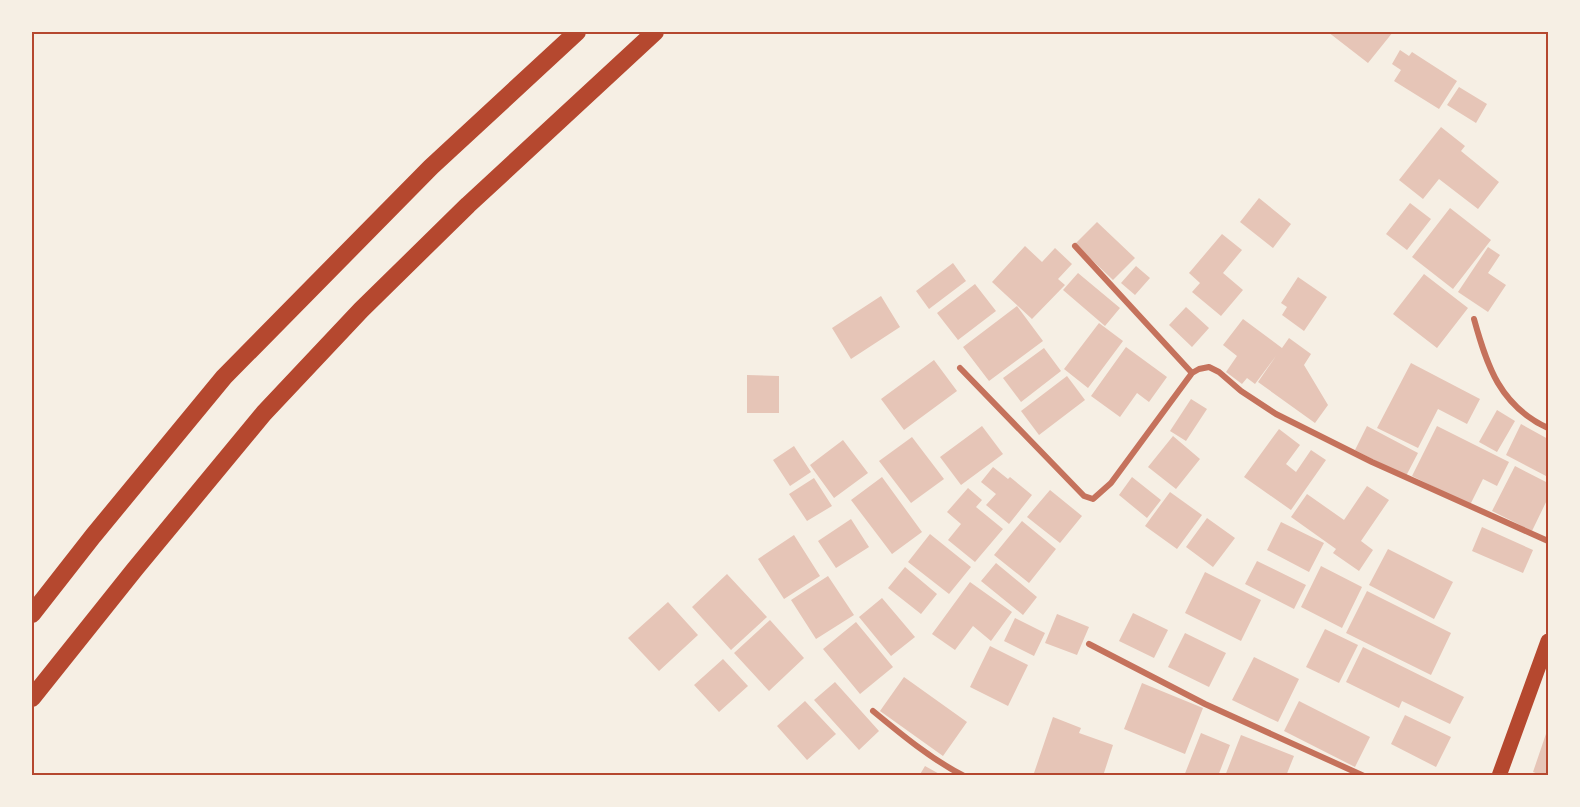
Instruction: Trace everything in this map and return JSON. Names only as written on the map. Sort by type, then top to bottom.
[{"type":"highway","points":[[32,614],[224,377],[431,167],[577,32]]},
{"type":"highway","points":[[32,698],[264,413],[361,310],[460,213],[656,32]]},
{"type":"main road","points":[[1499,776],[1548,641]]},
{"type":"street","points":[[1075,246],[1192,373]]},
{"type":"street","points":[[1474,319],[1486,361],[1505,396],[1539,424],[1548,428]]},
{"type":"street","points":[[960,368],[1084,496],[1093,499],[1111,483],[1192,373],[1209,367],[1276,414],[1372,462],[1548,541]]},
{"type":"street","points":[[1089,644],[1205,704],[1364,776]]},
{"type":"street","points":[[873,711],[906,738],[964,776]]},
{"type":"building","points":[[1328,32],[1393,32],[1368,63]]},
{"type":"building","points":[[1400,50],[1409,56],[1412,52],[1457,81],[1439,109],[1394,81],[1401,70],[1392,64]]},
{"type":"building","points":[[1459,87],[1487,104],[1476,123],[1447,105]]},
{"type":"building","points":[[1441,127],[1465,146],[1461,151],[1499,182],[1478,209],[1439,179],[1423,199],[1399,180]]},
{"type":"building","points":[[1259,198],[1291,224],[1273,248],[1240,222]]},
{"type":"building","points":[[1410,203],[1431,219],[1407,250],[1386,234]]},
{"type":"building","points":[[1450,208],[1491,240],[1453,289],[1412,257]]},
{"type":"building","points":[[1097,222],[1135,258],[1113,280],[1075,244]]},
{"type":"building","points":[[1222,234],[1242,250],[1223,273],[1243,290],[1221,316],[1192,292],[1200,283],[1189,273]]},
{"type":"building","points":[[1025,246],[1042,262],[1055,248],[1072,264],[1058,279],[1065,285],[1032,319],[992,282]]},
{"type":"building","points":[[1488,247],[1500,255],[1488,273],[1506,285],[1488,312],[1458,292]]},
{"type":"building","points":[[953,263],[966,281],[929,309],[916,291]]},
{"type":"building","points":[[1136,266],[1150,278],[1135,295],[1121,283]]},
{"type":"building","points":[[1078,273],[1120,308],[1105,326],[1063,290]]},
{"type":"building","points":[[1424,274],[1468,308],[1437,348],[1393,314]]},
{"type":"building","points":[[1298,277],[1327,297],[1304,331],[1282,315],[1287,307],[1281,303]]},
{"type":"building","points":[[975,284],[996,311],[958,340],[937,313]]},
{"type":"building","points":[[881,296],[900,327],[851,359],[832,328]]},
{"type":"building","points":[[1017,306],[1043,341],[989,381],[963,347]]},
{"type":"building","points":[[1186,307],[1209,328],[1192,347],[1169,325]]},
{"type":"building","points":[[1243,319],[1282,348],[1289,338],[1311,354],[1304,365],[1328,405],[1315,423],[1258,382],[1276,356],[1255,384],[1247,378],[1242,384],[1226,372],[1237,356],[1223,345]]},
{"type":"building","points":[[1099,323],[1123,341],[1088,388],[1064,369]]},
{"type":"building","points":[[1126,347],[1167,377],[1149,402],[1137,393],[1120,417],[1091,396]]},
{"type":"building","points":[[1044,348],[1061,371],[1021,402],[1003,378]]},
{"type":"building","points":[[934,360],[957,391],[904,430],[881,399]]},
{"type":"building","points":[[1411,363],[1480,399],[1467,424],[1438,409],[1418,448],[1377,428]]},
{"type":"building","points":[[747,375],[779,376],[779,413],[747,413]]},
{"type":"building","points":[[1067,376],[1085,400],[1039,435],[1021,411]]},
{"type":"building","points":[[1191,399],[1207,409],[1186,441],[1170,431]]},
{"type":"building","points":[[1497,410],[1515,421],[1497,452],[1479,442]]},
{"type":"building","points":[[1521,424],[1548,439],[1546,476],[1506,455]]},
{"type":"building","points":[[982,426],[1003,454],[961,485],[940,457]]},
{"type":"building","points":[[1367,426],[1418,453],[1406,476],[1355,450]]},
{"type":"building","points":[[1437,426],[1509,462],[1497,486],[1483,479],[1470,505],[1412,476]]},
{"type":"building","points":[[1279,429],[1300,445],[1286,464],[1296,472],[1311,450],[1326,460],[1291,510],[1244,477]]},
{"type":"building","points":[[1173,436],[1200,459],[1176,489],[1148,467]]},
{"type":"building","points":[[912,437],[944,479],[911,503],[879,461]]},
{"type":"building","points":[[843,440],[868,473],[834,498],[810,465]]},
{"type":"building","points":[[794,446],[811,472],[790,486],[773,460]]},
{"type":"building","points":[[1515,466],[1548,483],[1548,498],[1532,531],[1492,511]]},
{"type":"building","points":[[993,467],[1032,495],[1009,524],[986,505],[996,494],[981,482]]},
{"type":"building","points":[[882,477],[922,532],[892,554],[851,500]]},
{"type":"building","points":[[1132,477],[1161,500],[1147,518],[1119,495]]},
{"type":"building","points":[[814,478],[832,506],[807,521],[789,494]]},
{"type":"building","points":[[1367,486],[1389,500],[1361,541],[1373,550],[1359,571],[1333,553],[1336,549],[1291,517],[1307,494],[1344,520]]},
{"type":"building","points":[[968,488],[982,500],[976,507],[1003,529],[975,562],[948,540],[961,524],[947,512]]},
{"type":"building","points":[[1050,490],[1082,516],[1060,543],[1027,517]]},
{"type":"building","points":[[1170,492],[1202,515],[1177,549],[1145,526]]},
{"type":"building","points":[[1207,518],[1235,538],[1213,567],[1186,547]]},
{"type":"building","points":[[851,519],[869,547],[836,568],[818,541]]},
{"type":"building","points":[[1022,521],[1056,549],[1029,583],[994,555]]},
{"type":"building","points":[[1281,522],[1324,543],[1309,572],[1267,550]]},
{"type":"building","points":[[1482,527],[1533,550],[1523,573],[1472,551]]},
{"type":"building","points":[[930,534],[971,567],[949,594],[908,562]]},
{"type":"building","points":[[794,535],[820,576],[784,599],[758,559]]},
{"type":"building","points":[[1388,549],[1453,582],[1434,619],[1369,585]]},
{"type":"building","points":[[1257,561],[1306,585],[1294,609],[1245,584]]},
{"type":"building","points":[[996,563],[1037,597],[1023,615],[981,581]]},
{"type":"building","points":[[1321,566],[1362,587],[1342,628],[1301,607]]},
{"type":"building","points":[[905,567],[937,594],[921,614],[888,588]]},
{"type":"building","points":[[1205,572],[1261,600],[1241,641],[1185,613]]},
{"type":"building","points":[[727,574],[767,617],[731,650],[692,607]]},
{"type":"building","points":[[828,576],[854,615],[816,639],[791,600]]},
{"type":"building","points":[[970,582],[1012,612],[991,641],[973,626],[955,650],[932,634]]},
{"type":"building","points":[[1367,591],[1451,633],[1431,675],[1346,633]]},
{"type":"building","points":[[882,598],[915,637],[891,656],[859,617]]},
{"type":"building","points":[[668,602],[698,635],[659,671],[628,638]]},
{"type":"building","points":[[1133,613],[1168,630],[1154,658],[1119,641]]},
{"type":"building","points":[[1057,614],[1089,627],[1077,655],[1045,643]]},
{"type":"building","points":[[1015,618],[1045,633],[1034,656],[1004,641]]},
{"type":"building","points":[[770,620],[804,658],[769,691],[734,653]]},
{"type":"building","points":[[856,622],[893,667],[860,694],[823,649]]},
{"type":"building","points":[[1325,629],[1358,645],[1339,683],[1306,667]]},
{"type":"building","points":[[1185,633],[1226,653],[1209,687],[1168,667]]},
{"type":"building","points":[[990,646],[1028,665],[1008,706],[970,687]]},
{"type":"building","points":[[1363,647],[1464,697],[1450,724],[1402,701],[1399,708],[1346,682]]},
{"type":"building","points":[[1254,657],[1299,679],[1278,722],[1232,700]]},
{"type":"building","points":[[723,659],[748,686],[719,712],[694,685]]},
{"type":"building","points":[[904,677],[967,722],[943,756],[880,711]]},
{"type":"building","points":[[835,682],[879,731],[859,750],[814,700]]},
{"type":"building","points":[[1142,683],[1203,708],[1185,754],[1124,729]]},
{"type":"building","points":[[805,701],[836,734],[807,760],[777,726]]},
{"type":"building","points":[[1299,701],[1370,737],[1355,767],[1284,731]]},
{"type":"building","points":[[1405,715],[1451,737],[1436,767],[1391,744]]},
{"type":"building","points":[[1053,717],[1081,728],[1079,733],[1113,745],[1103,776],[1033,776]]},
{"type":"building","points":[[1548,728],[1548,776],[1543,776],[1533,772]]},
{"type":"building","points":[[1201,733],[1230,745],[1218,776],[1184,776]]},
{"type":"building","points":[[1241,735],[1294,756],[1286,776],[1225,776]]},
{"type":"building","points":[[925,766],[943,776],[919,776]]}]
